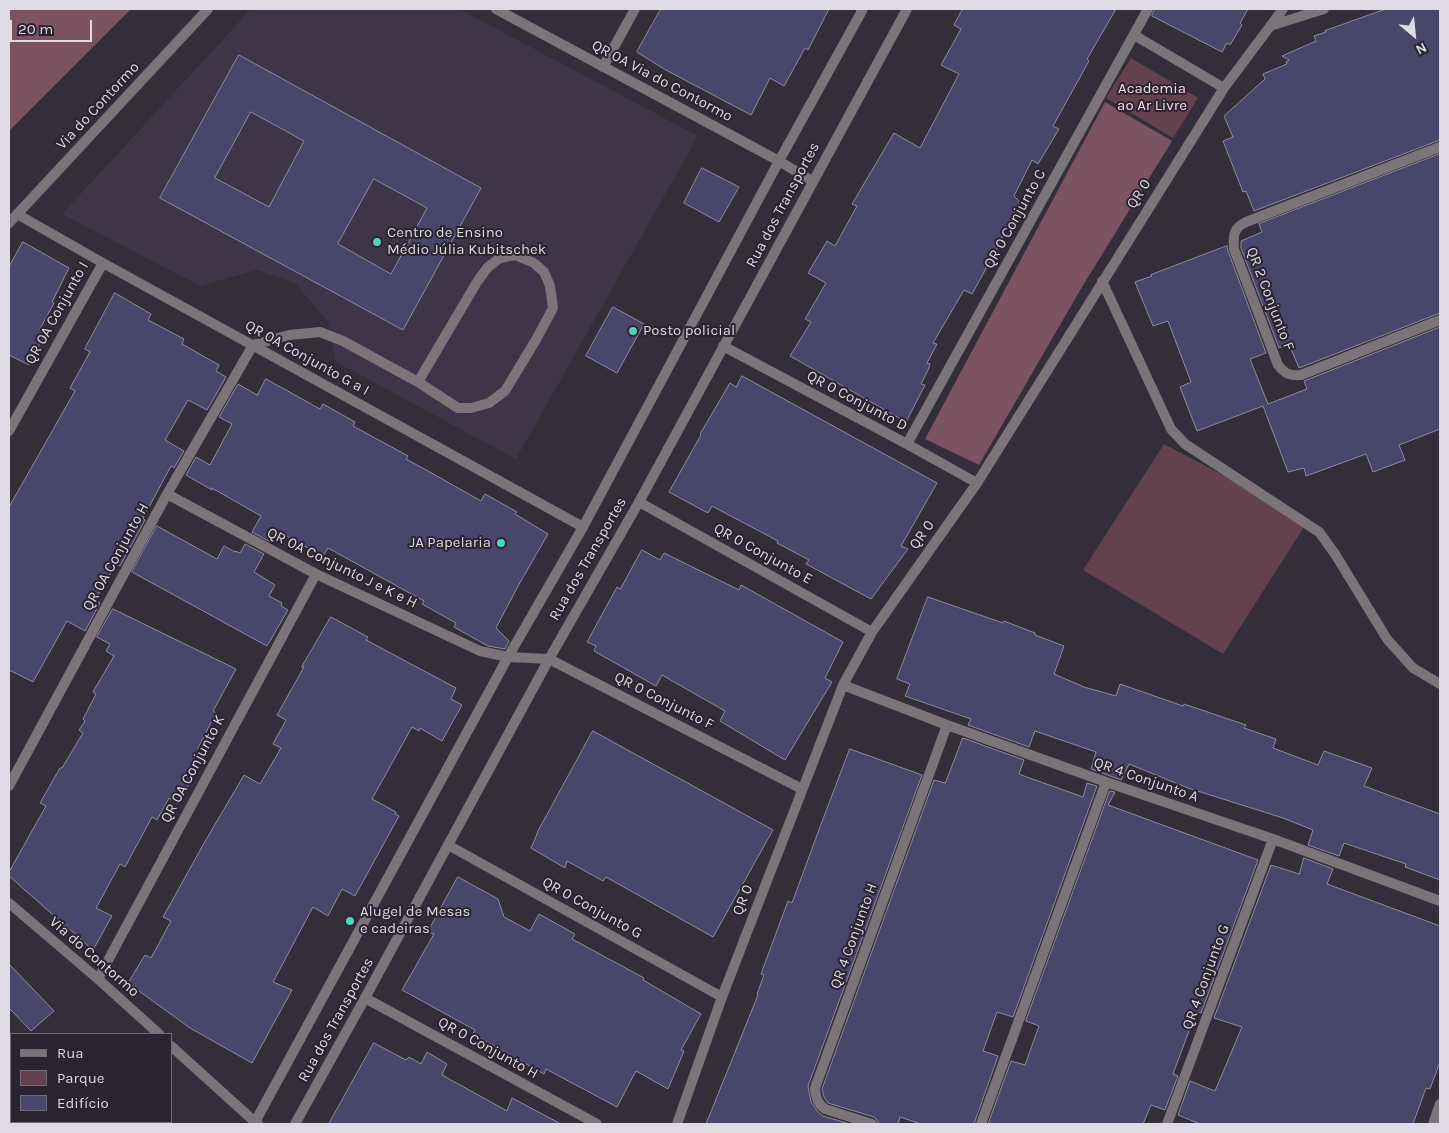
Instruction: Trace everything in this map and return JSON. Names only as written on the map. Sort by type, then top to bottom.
[{"type":"street","name":"Via do Contormo","points":[[9,223],[208,9]]},
{"type":"street","name":"QR 0A Via do Contormo","points":[[496,9],[779,161],[812,181]]},
{"type":"street","points":[[603,66],[635,9]]},
{"type":"street","name":"Rua dos Transportes","points":[[256,1123],[508,657],[583,527],[779,161],[863,9]]},
{"type":"street","name":"Rua dos Transportes","points":[[295,1124],[549,659],[639,502],[906,9]]},
{"type":"street","name":"QR 0 Conjunto C","points":[[907,444],[1148,9]]},
{"type":"street","name":"QR 0","points":[[678,1124],[722,997],[843,685],[872,632],[977,483],[1224,88],[1283,9]]},
{"type":"street","points":[[1270,26],[1324,9]]},
{"type":"street","points":[[1134,35],[1224,88]]},
{"type":"street","name":"QR 2 Conjunto F","points":[[1440,147],[1239,225],[1234,231],[1233,239],[1234,249],[1278,365],[1291,376],[1301,375],[1440,320]]},
{"type":"street","name":"QR 0A Conjunto G a I","points":[[17,214],[583,527]]},
{"type":"street","points":[[253,345],[289,335],[320,332],[343,341],[418,382],[458,408],[471,408],[489,403],[505,391],[537,338],[553,308],[550,286],[544,272],[534,262],[515,256],[500,258],[488,267],[477,282],[418,382]]},
{"type":"street","name":"QR 0A Conjunto I","points":[[9,431],[103,263]]},
{"type":"street","points":[[1102,281],[1171,429],[1186,444],[1319,532],[1336,554],[1387,640],[1413,668],[1440,684]]},
{"type":"street","name":"QR 0A Conjunto H","points":[[9,786],[168,494],[253,345]]},
{"type":"street","name":"QR 0 Conjunto D","points":[[723,346],[977,483]]},
{"type":"street","name":"QR 0A Conjunto J e K e H","points":[[168,494],[316,574],[480,651],[508,657]]},
{"type":"street","name":"QR 0 Conjunto E","points":[[639,502],[872,632]]},
{"type":"street","name":"QR 0A Conjunto K","points":[[98,979],[316,574]]},
{"type":"street","name":"QR 0 Conjunto F","points":[[508,657],[549,659],[802,789]]},
{"type":"street","name":"QR 4 Conjunto A","points":[[843,685],[947,725],[1273,839],[1440,901]]},
{"type":"street","name":"QR 4 Conjunto H","points":[[872,1124],[826,1109],[820,1105],[816,1098],[815,1088],[947,725]]},
{"type":"street","points":[[981,1124],[1106,782]]},
{"type":"street","name":"QR 4 Conjunto G","points":[[1168,1124],[1273,839]]},
{"type":"street","name":"QR 0 Conjunto G","points":[[448,845],[722,997]]},
{"type":"street","name":"Via do Contormo","points":[[9,903],[98,979],[157,1033]]},
{"type":"street","name":"QR 0 Conjunto H","points":[[365,998],[597,1124]]},
{"type":"street","points":[[172,1047],[256,1123]]},
{"type":"street","points":[[1433,1124],[1440,1104]]},
{"type":"shaded area","points":[[9,9],[131,9],[9,131]]},
{"type":"shaded area","name":"Centro de Ensino Médio Júlia Kubitschek","points":[[251,9],[459,9],[698,136],[516,459],[336,362],[328,322],[295,283],[257,270],[200,286],[62,214]]},
{"type":"shaded area","points":[[1105,102],[1172,141],[1082,287],[979,465],[925,439]]},
{"type":"green space","name":"Academia ao Ar Livre","points":[[1131,58],[1198,98],[1173,138],[1106,98]]},
{"type":"green space","points":[[1164,444],[1240,484],[1304,527],[1223,654],[1083,570]]},
{"type":"building","points":[[661,9],[829,9],[808,50],[805,48],[784,86],[770,78],[751,115],[664,69],[637,52]]},
{"type":"building","points":[[963,9],[1116,9],[1087,59],[1089,61],[1053,126],[1059,129],[1038,164],[1032,160],[1014,196],[1020,202],[1001,237],[1003,238],[972,294],[964,290],[933,343],[937,344],[927,363],[930,364],[921,384],[925,385],[906,422],[790,356],[811,322],[805,319],[826,283],[808,273],[827,241],[835,246],[857,206],[852,204],[894,133],[920,148],[959,74],[941,65],[961,29],[954,25]]},
{"type":"building","points":[[1155,9],[1248,9],[1240,23],[1242,25],[1230,45],[1227,43],[1222,52],[1152,16]]},
{"type":"building","points":[[1386,9],[1440,9],[1440,140],[1254,211],[1246,191],[1243,192],[1223,141],[1233,137],[1224,116],[1265,79],[1263,74],[1287,64],[1286,62],[1289,60],[1282,56],[1316,41],[1314,36],[1325,31]]},
{"type":"building","points":[[239,55],[481,188],[403,330],[160,198]],"holes":[[[251,112],[304,141],[269,207],[215,178]],[[374,179],[427,208],[391,274],[338,244]]]},
{"type":"building","points":[[1440,154],[1440,313],[1299,368],[1289,344],[1279,348],[1241,248],[1241,241],[1262,232],[1259,224]]},
{"type":"building","points":[[702,168],[739,187],[719,222],[684,203]]},
{"type":"building","points":[[23,242],[69,268],[40,329],[46,332],[29,365],[9,355],[9,267]]},
{"type":"building","points":[[1227,246],[1266,353],[1250,359],[1268,404],[1307,389],[1304,381],[1440,327],[1440,429],[1399,445],[1405,460],[1373,472],[1366,454],[1306,476],[1304,468],[1288,472],[1263,406],[1197,431],[1180,387],[1191,382],[1168,321],[1153,326],[1135,282]]},
{"type":"building","points":[[115,293],[151,314],[148,320],[184,339],[182,344],[219,365],[216,371],[226,377],[207,410],[188,400],[165,440],[184,451],[174,468],[171,466],[120,566],[116,564],[95,600],[100,603],[85,631],[67,621],[33,682],[9,670],[9,507],[75,391],[70,388],[90,352],[85,349]]},
{"type":"building","points":[[613,307],[644,324],[617,373],[586,356]]},
{"type":"building","points":[[742,376],[937,483],[901,546],[908,549],[871,599],[806,564],[809,560],[777,543],[778,541],[712,506],[708,513],[669,492],[730,383],[736,387]]},
{"type":"building","points":[[266,379],[320,409],[323,404],[355,422],[353,426],[408,456],[406,459],[481,501],[485,494],[517,512],[515,514],[548,534],[496,628],[509,641],[505,649],[488,646],[454,627],[456,623],[422,604],[424,601],[328,548],[323,556],[277,531],[270,542],[252,532],[261,516],[186,475],[196,457],[210,465],[232,424],[219,417],[238,384],[257,395]]},
{"type":"building","points":[[157,526],[217,559],[224,546],[240,553],[245,544],[264,554],[254,572],[275,585],[269,596],[282,603],[281,606],[288,610],[267,646],[132,572]]},
{"type":"building","points":[[642,550],[660,560],[664,553],[739,590],[741,585],[843,642],[825,678],[832,682],[785,760],[720,721],[725,711],[662,675],[656,686],[594,651],[596,646],[587,642],[617,587],[620,589]]},
{"type":"building","points":[[928,597],[1003,623],[1004,621],[1064,646],[1054,674],[1084,687],[1116,696],[1120,684],[1246,725],[1244,728],[1276,739],[1273,748],[1318,765],[1324,751],[1372,768],[1364,786],[1440,814],[1440,880],[1405,867],[1406,864],[1344,843],[1339,856],[1308,845],[1313,830],[1283,818],[1188,788],[1129,764],[1121,780],[1091,769],[1096,752],[1035,731],[1029,747],[968,725],[971,719],[905,696],[910,684],[897,679]]},
{"type":"building","points":[[113,609],[236,669],[213,711],[216,713],[198,748],[206,754],[178,804],[169,798],[157,820],[152,817],[125,867],[120,864],[96,908],[112,916],[93,950],[9,876],[9,872],[46,806],[40,803],[83,733],[79,730],[85,721],[83,719],[96,694],[93,692],[114,656],[106,651],[110,644],[97,637]]},
{"type":"building","points":[[331,617],[368,637],[366,640],[456,688],[451,699],[462,705],[442,741],[420,728],[419,731],[412,727],[372,799],[396,812],[395,814],[399,816],[355,896],[342,889],[328,916],[313,907],[273,982],[292,990],[252,1063],[190,1028],[128,983],[145,955],[151,958],[171,921],[163,917],[244,775],[260,784],[281,748],[273,744],[286,720],[277,715]]},
{"type":"building","points":[[593,731],[773,830],[713,937],[606,877],[603,881],[567,861],[565,868],[531,848],[538,831]]},
{"type":"building","points":[[963,738],[1024,760],[1019,774],[1024,776],[1083,797],[1087,783],[1097,786],[1013,1017],[997,1012],[983,1051],[998,1056],[974,1124],[921,1124],[900,1117],[898,1124],[879,1124],[874,1117],[828,1103],[822,1089],[934,780],[945,783]]},
{"type":"building","points":[[850,749],[922,775],[808,1086],[811,1102],[818,1112],[823,1116],[850,1124],[706,1124],[758,995],[764,975],[761,974],[788,901],[792,903]]},
{"type":"building","points":[[1110,791],[1115,792],[1108,805],[1258,860],[1201,1013],[1196,1012],[1173,1074],[1178,1076],[1165,1110],[1151,1105],[1143,1124],[988,1124],[1011,1061],[1025,1065],[1039,1026],[1026,1021]]},
{"type":"building","points":[[1304,858],[1333,869],[1327,884],[1440,926],[1440,1062],[1430,1089],[1426,1088],[1413,1124],[1200,1124],[1178,1115],[1190,1081],[1215,1091],[1242,1027],[1214,1018],[1271,865],[1299,874]]},
{"type":"building","points":[[458,877],[498,899],[504,917],[530,931],[539,914],[575,934],[572,939],[644,978],[643,980],[701,1014],[681,1050],[684,1051],[668,1089],[636,1071],[617,1107],[546,1069],[544,1074],[473,1034],[475,1030],[402,990],[434,934],[428,932]]},
{"type":"building","points":[[9,964],[54,1011],[31,1031],[9,1008]]},
{"type":"building","points":[[374,1043],[406,1060],[409,1057],[421,1064],[427,1052],[447,1064],[442,1075],[507,1111],[512,1098],[561,1124],[329,1124]]},
{"type":"place","name":"Centro de Ensino Médio Júlia Kubitschek","points":[[377,242]]},
{"type":"place","name":"Posto policial","points":[[633,331]]},
{"type":"place","name":"JA Papelaria","points":[[501,543]]},
{"type":"place","name":"Alugel de Mesas e cadeiras","points":[[350,921]]}]
